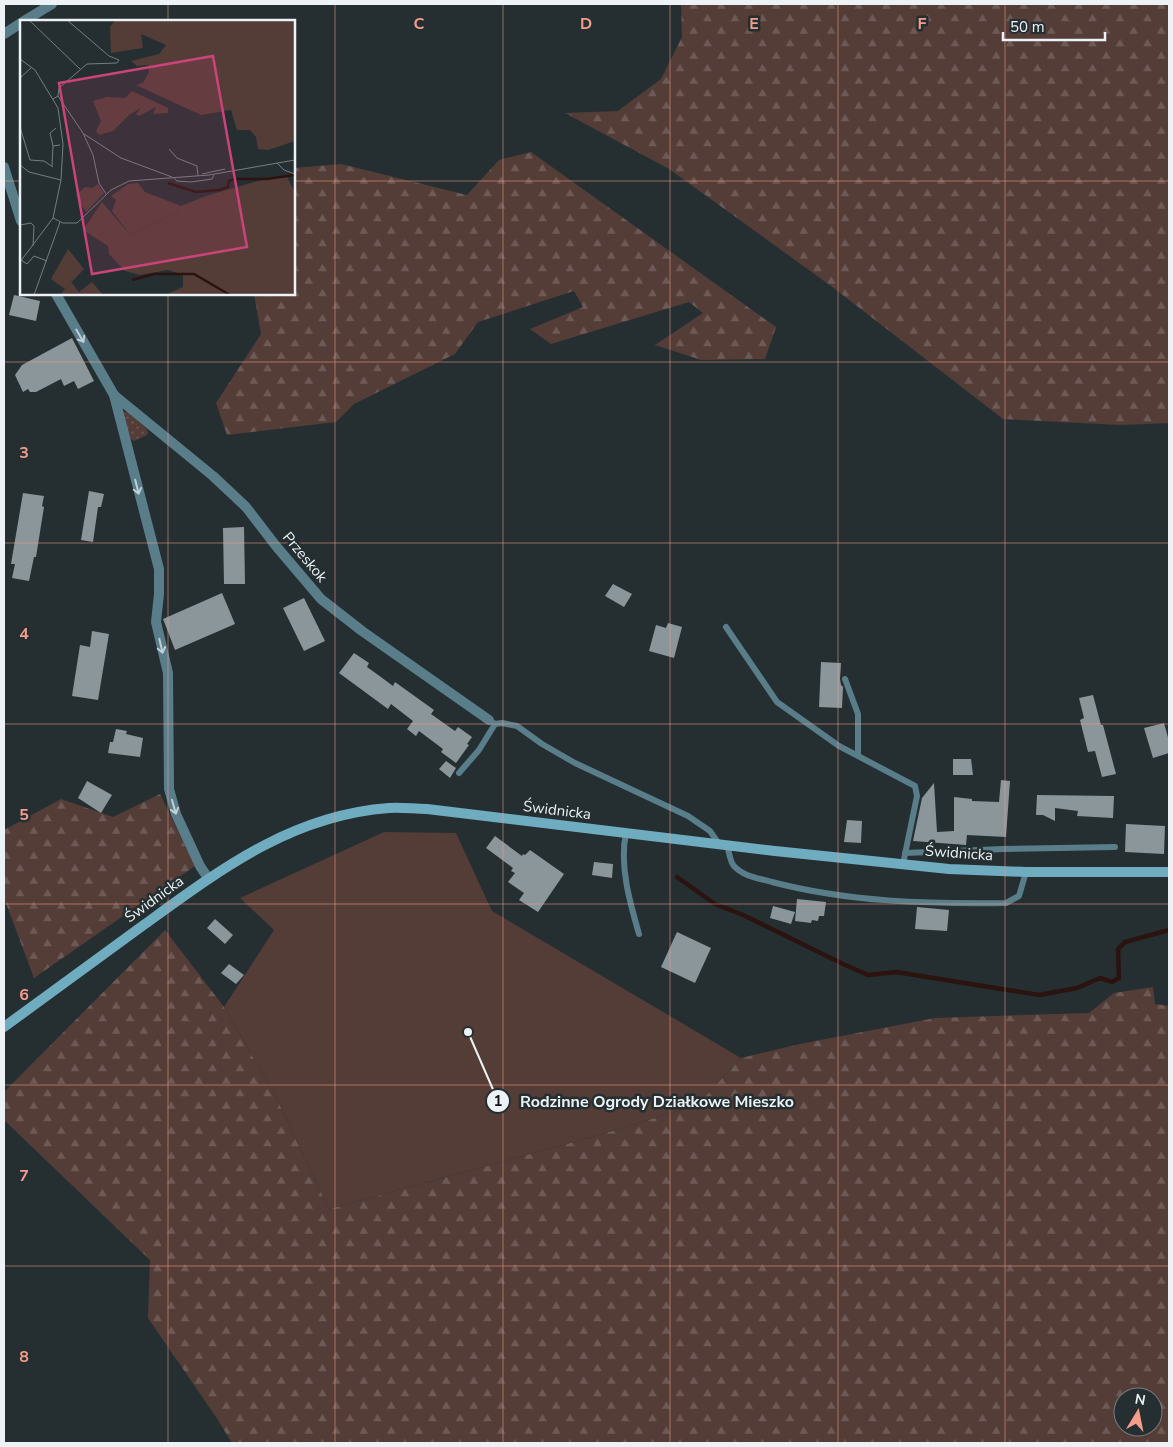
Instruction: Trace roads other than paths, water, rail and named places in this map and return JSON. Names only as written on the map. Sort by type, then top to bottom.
[{"type":"main road","name":"Świdnicka","points":[[4,1027],[208,878],[246,854],[307,825],[334,816],[390,808],[426,809],[723,845],[949,869],[1026,872],[1169,872]]},
{"type":"street","points":[[26,20],[52,4]]},
{"type":"street","points":[[4,34],[20,24]]},
{"type":"street","points":[[4,167],[20,218]]},
{"type":"street","name":"Przeskok","points":[[57,295],[114,395],[159,569],[156,622],[168,673],[169,789],[176,814],[200,866],[208,878]]},
{"type":"street","name":"Przeskok","points":[[114,395],[213,476],[246,507],[321,599],[362,631],[492,722]]},
{"type":"lane","points":[[726,627],[777,702],[839,746],[915,786],[917,796],[903,864]]},
{"type":"lane","points":[[845,679],[858,714],[858,755]]},
{"type":"lane","points":[[460,774],[479,750],[492,722],[502,723],[517,726],[542,744],[575,763],[688,816],[710,831],[723,845],[733,866],[747,876],[800,889],[855,897],[911,902],[1006,904],[1019,896],[1026,872]]},
{"type":"lane","points":[[626,833],[623,845],[626,886],[639,934]]},
{"type":"lane","points":[[905,853],[1003,848],[1115,847]]},
{"type":"waterway","points":[[677,877],[715,904],[743,915],[868,975],[896,972],[1039,995],[1077,988],[1100,978],[1112,982],[1119,978],[1118,949],[1125,942],[1169,930]]},
{"type":"place","name":"Rodzinne Ogrody Działkowe Mieszko","points":[[468,1032]]}]
